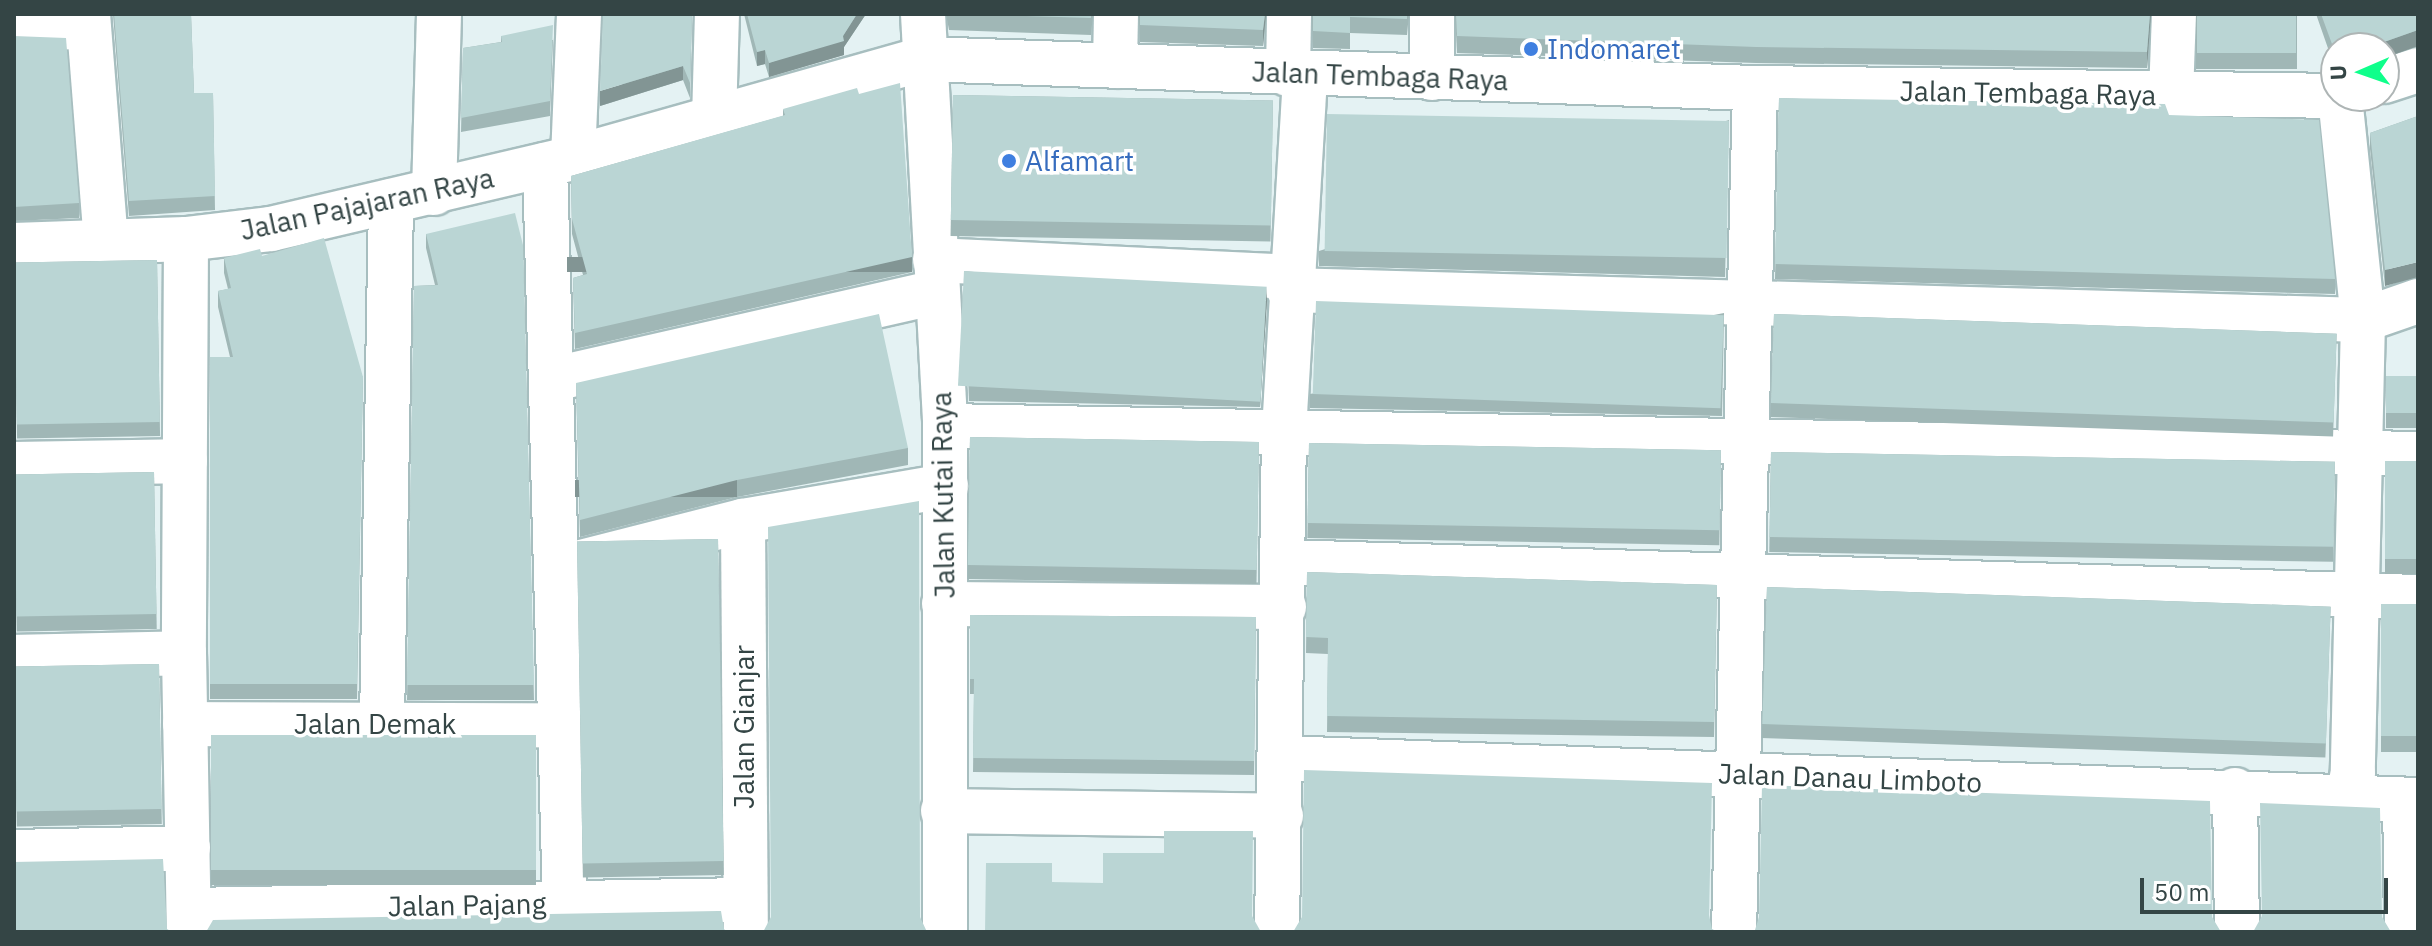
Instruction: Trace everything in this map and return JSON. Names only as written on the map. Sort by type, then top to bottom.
[{"type":"street","points":[[434,193],[439,14]]},
{"type":"street","points":[[565,903],[564,725],[554,379],[559,162],[579,14]]},
{"type":"street","points":[[714,120],[717,14]]},
{"type":"street","name":"Jalan Kutai Raya","points":[[923,14],[923,59],[932,134],[935,276],[945,426],[945,932]]},
{"type":"street","points":[[1115,66],[1116,14]]},
{"type":"street","points":[[1277,932],[1285,562],[1284,431],[1297,75],[1289,14]]},
{"type":"street","points":[[1432,14],[1432,78]]},
{"type":"street","points":[[2171,95],[2174,14]]},
{"type":"street","points":[[14,28],[88,21],[106,243]]},
{"type":"street","name":"Jalan Tembaga Raya","points":[[714,120],[923,59],[1297,75],[1755,88],[2320,97]]},
{"type":"street","points":[[1734,932],[1755,88]]},
{"type":"street","points":[[2342,112],[2363,320],[2353,773],[2347,797]]},
{"type":"street","name":"Jalan Pajajaran Raya","points":[[14,245],[186,239],[271,229],[434,193],[714,120]]},
{"type":"street","points":[[382,723],[391,201]]},
{"type":"street","points":[[186,239],[184,653],[189,921]]},
{"type":"street","points":[[554,379],[935,276],[1289,284],[2363,320],[2418,301]]},
{"type":"street","points":[[945,426],[2418,454]]},
{"type":"street","points":[[14,464],[185,461]]},
{"type":"street","points":[[558,568],[743,521],[946,486]]},
{"type":"street","name":"Jalan Gianjar","points":[[743,521],[746,916]]},
{"type":"street","points":[[1285,562],[2418,597]]},
{"type":"street","points":[[944,604],[1284,607]]},
{"type":"street","points":[[14,657],[184,653]]},
{"type":"street","name":"Jalan Demak","points":[[185,724],[564,725]]},
{"type":"street","name":"Jalan Danau Limboto","points":[[1282,758],[2235,790],[2412,800]]},
{"type":"street","points":[[2235,790],[2237,932]]},
{"type":"street","points":[[2407,932],[2412,800]]},
{"type":"street","points":[[943,811],[1281,816]]},
{"type":"street","points":[[14,852],[188,848]]},
{"type":"street","name":"Jalan Pajang","points":[[189,921],[565,903],[746,916]]},
{"type":"building","points":[[114,14],[191,14],[194,93],[213,93],[215,196],[129,201]]},
{"type":"building","points":[[692,14],[690,83],[683,66],[600,91],[603,15]]},
{"type":"building","points":[[747,14],[857,14],[843,36],[844,41],[769,63],[765,50],[757,52]]},
{"type":"building","points":[[961,14],[1091,14],[1091,18]]},
{"type":"building","points":[[1140,14],[1265,14],[1263,30],[1140,25]]},
{"type":"building","points":[[1313,14],[1407,14],[1407,19],[1350,17],[1350,33],[1313,31]]},
{"type":"building","points":[[1456,14],[2150,14],[2147,52],[1756,47],[1457,36]]},
{"type":"building","points":[[2197,14],[2296,14],[2296,53],[2197,53]]},
{"type":"building","points":[[2321,14],[2418,14],[2418,30],[2400,36],[2400,32],[2328,32]]},
{"type":"building","points":[[553,25],[550,101],[461,118],[463,48],[502,42],[501,36]]},
{"type":"building","points":[[14,36],[66,38],[79,203],[14,207]]},
{"type":"building","points":[[900,83],[912,257],[575,333],[573,278],[587,274],[572,219],[571,176],[785,115],[783,109],[857,88],[859,94]]},
{"type":"building","points":[[953,95],[1273,101],[1271,226],[951,220]]},
{"type":"building","points":[[1779,98],[2165,104],[2169,115],[2319,120],[2335,279],[1775,264]]},
{"type":"building","points":[[1327,114],[1729,121],[1727,258],[1325,251]]},
{"type":"building","points":[[2418,116],[2418,262],[2385,270],[2370,133]]},
{"type":"building","points":[[515,213],[523,245],[534,685],[407,685],[414,286],[438,285],[426,234]]},
{"type":"building","points":[[324,238],[363,377],[357,684],[210,684],[210,357],[233,357],[218,291],[231,288],[224,258],[260,249],[262,256]]},
{"type":"building","points":[[157,260],[160,422],[17,424],[14,262]]},
{"type":"building","points":[[964,271],[1267,287],[1261,402],[958,386]]},
{"type":"building","points":[[1316,301],[1724,315],[1721,408],[1313,394]]},
{"type":"building","points":[[879,314],[908,448],[737,480],[580,520],[576,383]]},
{"type":"building","points":[[1774,314],[2337,334],[2334,423],[1771,403]]},
{"type":"building","points":[[2386,376],[2418,376],[2418,413],[2386,413]]},
{"type":"building","points":[[970,437],[1259,442],[1257,570],[968,565]]},
{"type":"building","points":[[1309,443],[1721,450],[1720,530],[1308,523]]},
{"type":"building","points":[[1771,452],[2335,462],[2333,547],[1770,537]]},
{"type":"building","points":[[2385,461],[2418,461],[2418,559],[2385,559]]},
{"type":"building","points":[[154,472],[156,614],[16,616],[14,474]]},
{"type":"building","points":[[919,501],[920,917],[927,932],[763,932],[771,917],[768,527]]},
{"type":"building","points":[[718,539],[724,861],[583,863],[577,541]]},
{"type":"building","points":[[1307,572],[1717,585],[1714,722],[1327,716],[1328,638],[1306,637]]},
{"type":"building","points":[[1767,587],[2331,607],[2326,744],[1762,724]]},
{"type":"building","points":[[2381,604],[2418,604],[2418,736],[2381,736]]},
{"type":"building","points":[[970,615],[1256,617],[1254,761],[973,758],[974,679],[970,679]]},
{"type":"building","points":[[159,664],[162,809],[17,812],[14,667]]},
{"type":"building","points":[[211,735],[536,735],[536,870],[211,870]]},
{"type":"building","points":[[1304,770],[1712,783],[1709,915],[1712,929],[1718,932],[1293,932],[1302,917]]},
{"type":"building","points":[[1762,785],[2210,801],[2212,917],[2221,932],[1750,932],[1755,930],[1759,917]]},
{"type":"building","points":[[2260,803],[2380,808],[2382,917],[2391,932],[2253,932],[2262,916]]},
{"type":"building","points":[[1164,831],[1253,831],[1252,916],[1261,932],[985,932],[986,863],[1052,863],[1052,882],[1103,883],[1103,853],[1164,853]]},
{"type":"building","points":[[163,859],[167,929],[172,932],[14,932],[14,862]]},
{"type":"building","points":[[721,911],[727,932],[206,932],[213,920]]},
{"type":"place","name":"Indomaret","points":[[1531,49]]},
{"type":"place","name":"Alfamart","points":[[1009,161]]}]
